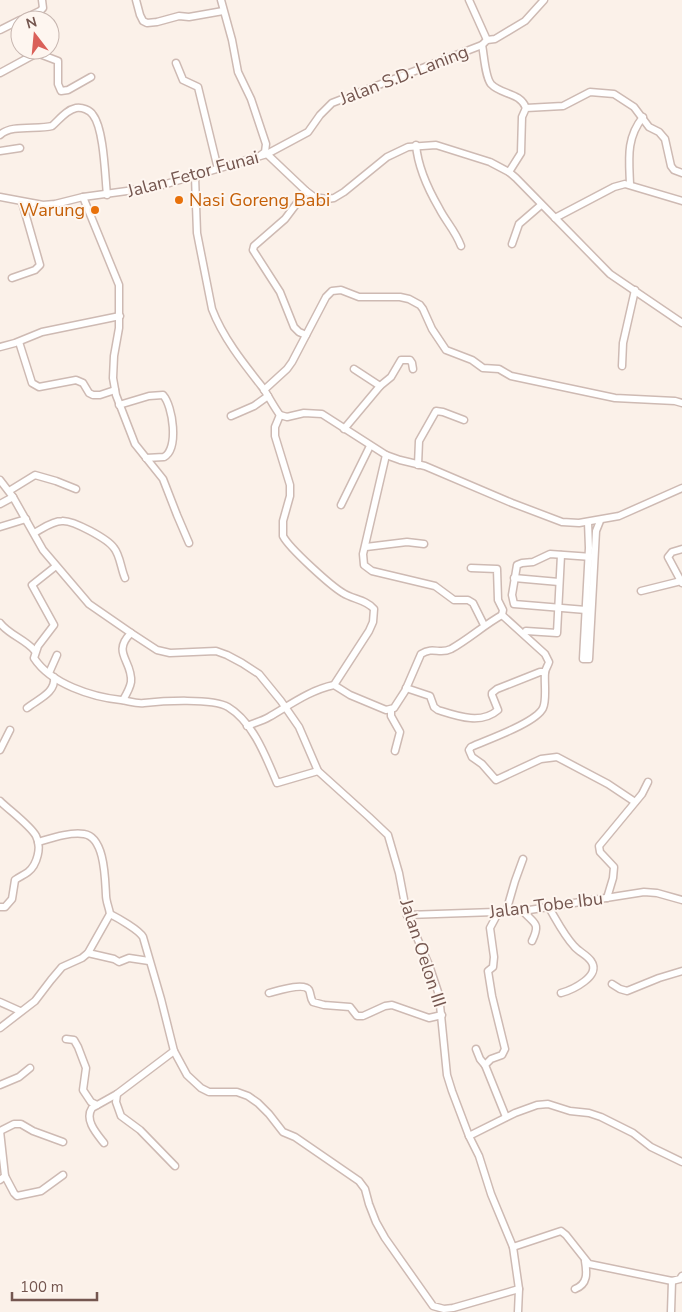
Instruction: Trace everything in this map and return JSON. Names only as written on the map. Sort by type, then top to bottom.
[{"type":"street","points":[[136,0],[142,18],[147,23],[179,16],[189,17],[223,11]]},
{"type":"street","points":[[221,0],[232,40],[238,72],[251,99],[266,144],[264,155]]},
{"type":"street","points":[[468,0],[485,43],[487,76],[491,85],[522,101],[526,108]]},
{"type":"street","name":"Jalan S.D. Laning","points":[[264,155],[308,132],[320,115],[332,103],[495,39],[525,21],[544,0]]},
{"type":"street","points":[[0,73],[37,54],[58,61],[58,84],[62,91],[68,90],[91,76]]},
{"type":"street","points":[[176,63],[184,80],[198,87],[218,168]]},
{"type":"street","points":[[526,108],[563,106],[590,92],[614,94],[634,106],[649,127],[665,139],[671,166],[682,174]]},
{"type":"street","points":[[0,124],[2,133],[26,127],[52,126],[68,111],[77,108],[87,109],[93,114],[97,123],[102,146],[107,195]]},
{"type":"street","points":[[509,172],[521,153],[522,117],[526,108]]},
{"type":"street","points":[[630,184],[630,142],[635,126],[643,117]]},
{"type":"street","points":[[416,145],[417,157],[425,181],[439,209],[454,230],[461,246]]},
{"type":"street","name":"Jalan Fetor Funai","points":[[0,197],[22,202],[49,204],[83,197],[107,195],[156,187],[264,155],[306,191],[322,199],[334,198],[399,150],[416,145],[436,145],[490,162],[509,172],[605,269],[682,324]]},
{"type":"street","points":[[0,151],[20,148]]},
{"type":"street","points":[[195,176],[197,233],[215,319],[234,350],[280,415],[287,417],[304,413],[322,414],[386,455],[432,468],[554,520],[579,523],[600,521],[619,516],[682,488]]},
{"type":"street","points":[[555,218],[614,187],[630,184],[682,200]]},
{"type":"street","points":[[306,191],[285,219],[254,246],[253,250],[280,292],[294,327],[306,336]]},
{"type":"street","points":[[83,197],[118,280],[120,290],[120,316],[113,378],[119,405],[135,444],[158,470],[163,479],[189,543]]},
{"type":"street","points":[[12,278],[35,270],[40,265],[22,202]]},
{"type":"street","points":[[512,244],[519,224],[541,205]]},
{"type":"street","points":[[232,416],[254,406],[287,369],[326,297],[332,291],[341,290],[359,297],[405,297],[420,305],[439,341],[446,350],[472,360],[484,368],[499,368],[508,375],[518,378],[615,398],[670,400],[682,403]]},
{"type":"street","points":[[622,366],[623,343],[635,290]]},
{"type":"street","points":[[0,347],[19,342],[42,332],[120,316]]},
{"type":"street","points":[[19,342],[32,383],[35,386],[39,387],[76,380],[83,383],[92,396],[115,390]]},
{"type":"street","points":[[344,429],[380,386],[393,374],[401,360],[410,360],[413,369]]},
{"type":"street","points":[[354,369],[380,386]]},
{"type":"street","points":[[119,405],[156,395],[163,395],[167,400],[173,421],[170,451],[164,457],[146,458]]},
{"type":"street","points":[[418,465],[419,441],[436,411],[464,420]]},
{"type":"street","points":[[280,415],[275,427],[276,436],[290,485],[290,496],[284,520],[284,536],[300,556],[342,593],[369,604],[374,610],[373,622],[369,631],[334,686]]},
{"type":"street","points":[[341,505],[370,446]]},
{"type":"street","points":[[386,455],[363,562],[367,568],[383,574],[435,586],[454,600],[470,601],[473,603],[484,625]]},
{"type":"street","points":[[8,491],[35,474],[76,489]]},
{"type":"street","name":"Jalan Oelon III","points":[[0,480],[13,497],[43,550],[85,600],[151,647],[170,653],[216,651],[227,655],[259,674],[302,732],[318,771],[370,816],[388,835],[399,873],[407,915],[439,995],[447,1075],[469,1136],[479,1156],[491,1194],[513,1247],[519,1289],[518,1312]]},
{"type":"street","points":[[0,504],[13,497]]},
{"type":"street","points":[[0,527],[26,519]]},
{"type":"street","points":[[34,533],[63,521],[74,524],[111,544],[125,578]]},
{"type":"street","points":[[588,522],[590,532],[588,557],[589,610],[590,659],[586,660],[583,659],[589,610],[596,557],[596,531],[600,521]]},
{"type":"street","points":[[366,547],[407,542],[424,544]]},
{"type":"street","points":[[641,590],[682,582],[668,557],[670,554],[682,549]]},
{"type":"street","points":[[589,610],[514,604],[512,596],[514,578],[516,565],[533,562],[550,554],[596,557]]},
{"type":"street","points":[[526,631],[557,633],[561,555]]},
{"type":"street","points":[[56,566],[32,585],[54,625],[35,651],[35,660],[52,675],[93,694],[137,703],[164,701],[223,704],[237,714],[247,726],[263,750],[278,783],[318,771]]},
{"type":"street","points":[[471,568],[497,569],[498,600],[502,614],[545,654],[549,662],[545,672],[544,706],[541,711],[498,737],[471,748],[468,750],[470,756],[482,764],[496,780],[541,759],[557,757],[608,784],[635,802]]},
{"type":"street","points":[[514,578],[559,582]]},
{"type":"street","points":[[390,710],[398,704],[421,654],[433,649],[449,650],[502,614]]},
{"type":"street","points":[[0,623],[5,630],[22,639],[35,651]]},
{"type":"street","points":[[123,700],[131,682],[122,646],[124,640],[131,633]]},
{"type":"street","points":[[27,708],[54,687],[52,675],[57,655]]},
{"type":"street","points":[[406,688],[429,695],[434,707],[438,710],[476,719],[488,716],[498,710],[492,695],[497,689],[540,672],[545,672]]},
{"type":"street","points":[[247,726],[269,717],[284,707],[327,687],[334,686],[350,695],[390,710]]},
{"type":"street","points":[[390,710],[391,716],[400,732],[395,751]]},
{"type":"street","points":[[0,750],[10,730]]},
{"type":"street","points":[[608,898],[614,866],[600,852],[599,846],[642,794],[648,782]]},
{"type":"street","points":[[0,801],[32,831],[38,842],[37,858],[34,864],[28,872],[15,880],[10,901],[5,907],[0,907]]},
{"type":"street","points":[[0,1028],[35,1001],[62,968],[88,953],[110,914],[101,856],[98,843],[94,839],[89,835],[79,834],[38,842]]},
{"type":"street","points":[[506,912],[523,859]]},
{"type":"street","name":"Jalan Tobe Ibu","points":[[407,915],[506,912],[644,892],[657,893],[682,900]]},
{"type":"street","points":[[548,906],[575,948],[589,958],[594,966],[594,971],[586,981],[561,993]]},
{"type":"street","points":[[524,910],[537,925],[532,942]]},
{"type":"street","points":[[485,1065],[489,1060],[502,1055],[505,1049],[488,972],[493,965],[494,957],[490,928],[498,912]]},
{"type":"street","points":[[110,914],[140,932],[161,999],[174,1051],[187,1075],[201,1088],[209,1092],[237,1092],[248,1096],[269,1114],[282,1132],[295,1136],[359,1181],[365,1189],[376,1222],[433,1306],[444,1309],[453,1308],[519,1289]]},
{"type":"street","points":[[88,953],[114,958],[119,962],[130,958],[150,961]]},
{"type":"street","points":[[612,984],[620,989],[630,990],[682,971]]},
{"type":"street","points":[[269,993],[296,987],[306,987],[313,1002],[350,1007],[357,1016],[363,1016],[385,1006],[392,1005],[429,1018],[442,1015]]},
{"type":"street","points":[[0,1002],[20,1011]]},
{"type":"street","points":[[66,1039],[74,1040],[78,1047],[86,1072],[83,1090],[91,1102],[97,1105]]},
{"type":"street","points":[[476,1049],[485,1065],[506,1117]]},
{"type":"street","points":[[104,1143],[93,1128],[89,1115],[92,1108],[117,1094],[174,1051]]},
{"type":"street","points":[[0,1085],[19,1076],[30,1068]]},
{"type":"street","points":[[117,1094],[116,1102],[121,1116],[140,1130],[175,1166]]},
{"type":"street","points":[[469,1136],[506,1117],[542,1104],[553,1105],[570,1111],[589,1113],[601,1117],[633,1133],[651,1147],[682,1162]]},
{"type":"street","points":[[63,1142],[42,1135],[19,1123],[0,1131],[3,1178],[17,1196],[41,1191],[63,1175]]},
{"type":"street","points":[[513,1247],[561,1231],[585,1261],[593,1266],[623,1270],[672,1281],[678,1280],[682,1276]]},
{"type":"street","points":[[575,1289],[582,1285],[587,1275],[585,1261]]},
{"type":"street","points":[[671,1312],[672,1281]]},
{"type":"place","name":"Nasi Goreng Babi","points":[[179,200]]},
{"type":"place","name":"Warung","points":[[95,210]]}]
